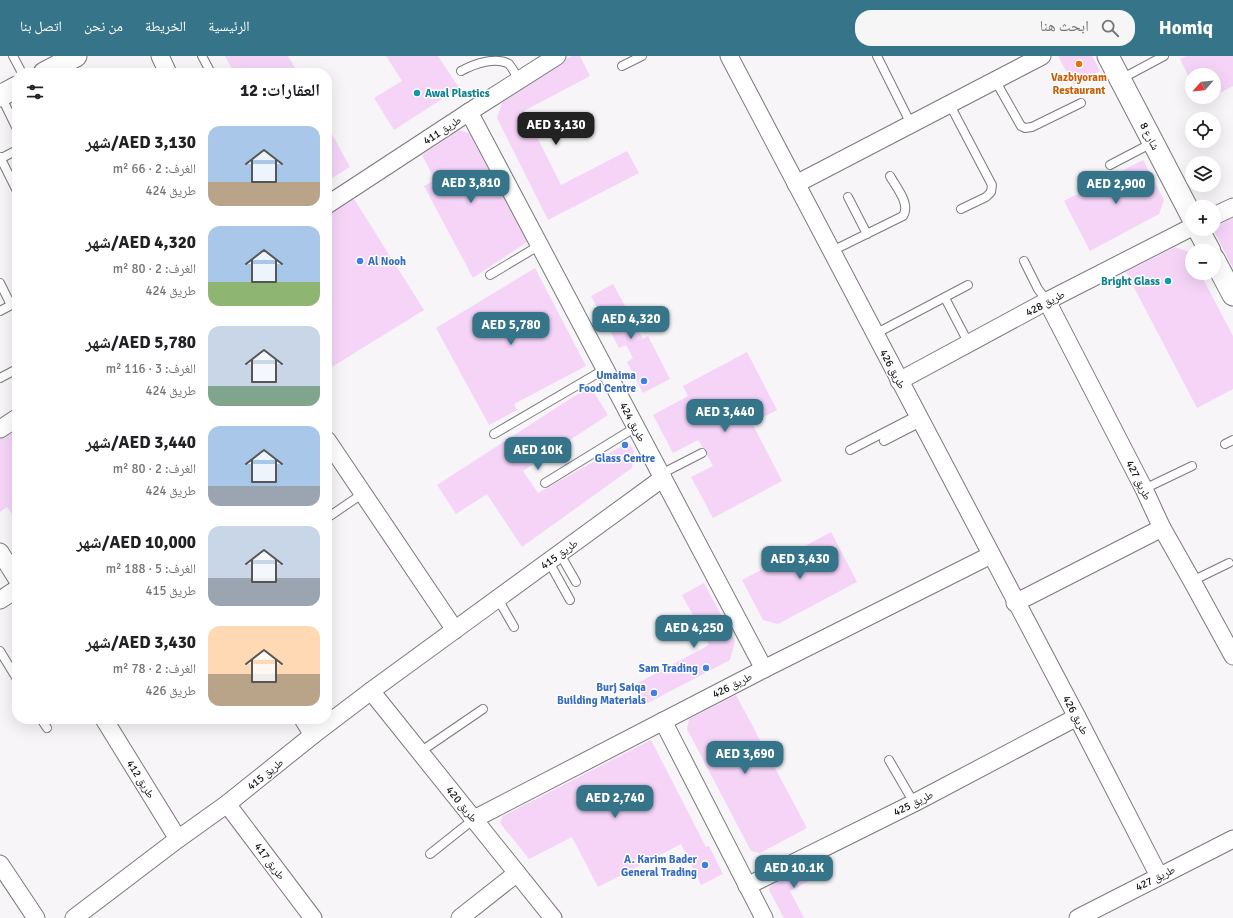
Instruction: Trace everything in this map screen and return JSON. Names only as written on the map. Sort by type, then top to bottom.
[{"type":"street","points":[[53,68],[76,56]]},
{"type":"street","points":[[160,56],[166,68]]},
{"type":"street","name":"طريق 411","points":[[332,202],[557,56]]},
{"type":"street","name":"طريق 426","points":[[729,56],[1077,717],[1159,876]]},
{"type":"street","points":[[796,184],[1042,56]]},
{"type":"street","name":"شارع 8","points":[[1108,56],[1185,204]]},
{"type":"street","points":[[0,96],[12,90]]},
{"type":"street","name":"طريق 424","points":[[469,112],[764,669]]},
{"type":"street","points":[[1221,213],[1233,207]]},
{"type":"street","name":"طريق 428","points":[[899,381],[1047,301],[1185,231]]},
{"type":"street","points":[[1221,272],[1233,295]]},
{"type":"street","name":"طريق 427","points":[[1047,301],[1144,489],[1162,528],[1233,656]]},
{"type":"street","points":[[0,429],[12,421]]},
{"type":"street","points":[[332,448],[455,630]]},
{"type":"street","name":"طريق 415","points":[[332,720],[554,558],[662,476]]},
{"type":"street","points":[[1016,602],[1162,528]]},
{"type":"street","points":[[0,552],[12,573]]},
{"type":"street","name":"طريق 426","points":[[474,819],[764,669],[991,555]]},
{"type":"street","points":[[0,600],[12,585]]},
{"type":"street","name":"طريق 420","points":[[371,691],[553,918]]},
{"type":"street","name":"طريق 425","points":[[747,886],[914,803],[1077,717]]},
{"type":"street","points":[[663,721],[764,918]]},
{"type":"street","name":"طريق 412","points":[[107,724],[178,839]]},
{"type":"street","points":[[306,724],[313,734]]},
{"type":"street","name":"طريق 415","points":[[74,918],[178,839],[227,804],[326,724]]},
{"type":"street","name":"طريق 417","points":[[227,804],[313,918]]},
{"type":"street","name":"طريق 427","points":[[1078,918],[1233,839]]},
{"type":"street","points":[[0,864],[36,918]]},
{"type":"street","points":[[460,918],[516,873]]},
{"type":"lane","points":[[13,56],[19,68]]},
{"type":"lane","points":[[202,56],[208,68]]},
{"type":"lane","points":[[622,66],[642,56]]},
{"type":"lane","points":[[877,56],[911,124]]},
{"type":"lane","points":[[1120,79],[1164,56]]},
{"type":"lane","points":[[460,71],[487,58],[497,57],[509,64],[519,80]]},
{"type":"lane","points":[[995,80],[1021,126],[1025,128],[1032,127],[1081,103]]},
{"type":"lane","points":[[0,96],[12,119]]},
{"type":"lane","points":[[950,105],[992,185],[991,192],[986,197],[961,209]]},
{"type":"lane","points":[[1110,165],[1153,143]]},
{"type":"lane","points":[[12,152],[0,158],[12,181]]},
{"type":"lane","points":[[832,251],[899,219],[905,212],[904,203],[890,176]]},
{"type":"lane","points":[[848,197],[867,234]]},
{"type":"lane","points":[[490,275],[540,245]]},
{"type":"lane","points":[[1024,261],[1038,289],[1047,301]]},
{"type":"lane","points":[[0,283],[12,301]]},
{"type":"lane","points":[[875,334],[968,285]]},
{"type":"lane","points":[[945,298],[969,344]]},
{"type":"lane","points":[[0,311],[12,305]]},
{"type":"lane","points":[[494,434],[606,369]]},
{"type":"lane","points":[[0,378],[12,372]]},
{"type":"lane","points":[[884,441],[919,419]]},
{"type":"lane","points":[[850,450],[919,419]]},
{"type":"lane","points":[[545,483],[636,426]]},
{"type":"lane","points":[[1225,444],[1233,440]]},
{"type":"lane","points":[[662,476],[702,453]]},
{"type":"lane","points":[[1144,489],[1192,466]]},
{"type":"lane","points":[[332,515],[362,494]]},
{"type":"lane","points":[[554,558],[576,582]]},
{"type":"lane","points":[[554,558],[570,600]]},
{"type":"lane","points":[[1192,581],[1229,563]]},
{"type":"lane","points":[[498,599],[514,627]]},
{"type":"lane","points":[[0,651],[12,671]]},
{"type":"lane","points":[[420,752],[483,709]]},
{"type":"lane","points":[[45,724],[47,728]]},
{"type":"lane","points":[[889,760],[914,803]]},
{"type":"lane","points":[[430,854],[474,819]]},
{"type":"building","points":[[225,56],[288,56],[295,68],[231,68]]},
{"type":"building","name":"Awal Plastics","points":[[386,56],[438,56],[459,88],[394,130],[374,98],[402,81]]},
{"type":"building","points":[[572,56],[580,56],[590,76],[524,111],[561,185],[627,151],[639,173],[548,220],[497,118],[502,103]]},
{"type":"building","name":"Vazbiyoram Restaurant","points":[[1058,56],[1092,56],[1100,71],[1074,85]]},
{"type":"building","points":[[1187,56],[1233,56],[1233,86],[1221,92],[1221,68],[1185,69],[1180,59]]},
{"type":"building","points":[[459,130],[469,133],[527,242],[473,278],[424,186],[435,180],[422,155]]},
{"type":"building","points":[[332,134],[350,167],[332,178]]},
{"type":"building","points":[[1143,160],[1164,200],[1159,214],[1090,251],[1064,201]]},
{"type":"building","name":"Al Nooh","points":[[354,199],[424,310],[332,367],[332,213]]},
{"type":"building","points":[[1233,218],[1233,268],[1217,236],[1221,236],[1221,224]]},
{"type":"building","points":[[1175,247],[1185,251],[1185,280],[1204,280],[1233,336],[1233,389],[1197,408],[1126,272]]},
{"type":"building","points":[[535,268],[586,366],[514,404],[517,410],[489,425],[436,328]]},
{"type":"building","points":[[613,284],[643,339],[648,336],[670,379],[643,393],[627,362],[633,358],[626,345],[619,348],[591,296]]},
{"type":"building","points":[[747,352],[777,410],[752,423],[782,481],[713,518],[691,477],[713,466],[707,455],[707,450],[703,448],[698,440],[673,453],[653,415],[688,396],[683,386]]},
{"type":"building","points":[[590,386],[608,415],[523,471],[538,493],[629,442],[634,452],[632,468],[522,547],[487,494],[456,514],[437,485]]},
{"type":"building","points":[[12,433],[12,514],[7,507],[0,512],[0,439]]},
{"type":"building","points":[[831,532],[857,582],[778,624],[763,620],[742,580]]},
{"type":"building","points":[[704,583],[735,641],[730,660],[644,705],[634,685],[709,645],[682,595]]},
{"type":"building","points":[[736,695],[807,828],[760,853],[751,851],[687,729],[689,719]]},
{"type":"building","points":[[651,740],[706,847],[709,846],[723,874],[701,885],[681,844],[598,887],[572,837],[529,859],[500,823],[503,816]]},
{"type":"building","points":[[822,860],[828,871],[790,891],[804,918],[784,918],[769,890],[771,885]]},
{"type":"place","name":"Vazbiyoram Restaurant","points":[[1079,64]]},
{"type":"place","name":"Awal Plastics","points":[[417,93]]},
{"type":"place","name":"Al Nooh","points":[[360,261]]},
{"type":"place","name":"Bright Glass","points":[[1168,281]]},
{"type":"place","name":"Umaima Food Centre","points":[[644,381]]},
{"type":"place","name":"Glass Centre","points":[[625,445]]},
{"type":"place","name":"Sam Trading","points":[[706,668]]},
{"type":"place","name":"Burj Saiqa Building Materials","points":[[654,693]]},
{"type":"place","name":"A. Karim Bader General Trading","points":[[705,865]]}]
